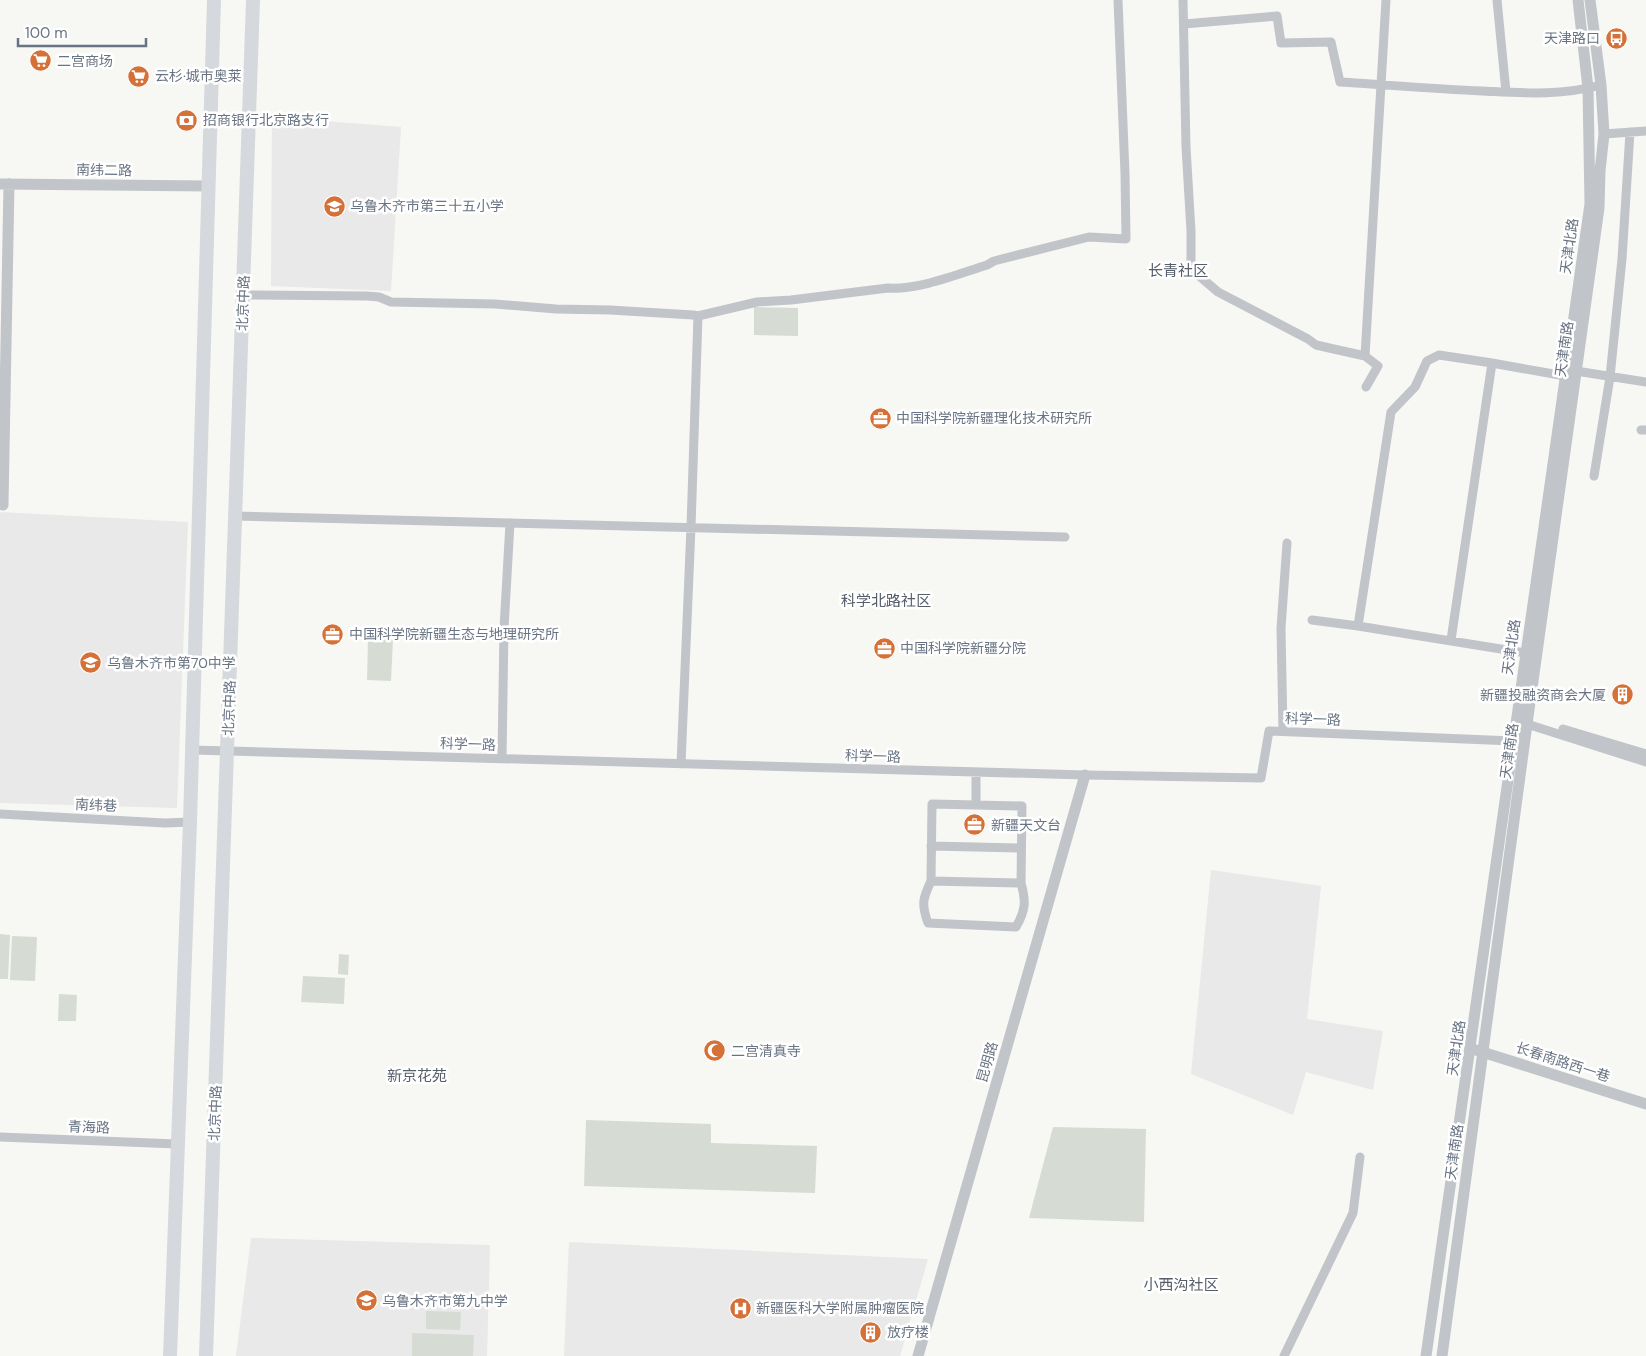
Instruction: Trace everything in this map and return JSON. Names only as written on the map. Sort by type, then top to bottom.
[{"type":"main road","points":[[170,1356],[190,822],[214,0]]},
{"type":"main road","name":"北京中路","points":[[206,1356],[253,0]]},
{"type":"street","points":[[243,296],[367,296],[379,297],[391,302],[496,304],[556,309],[693,314],[698,316],[757,302],[792,300],[888,288],[896,289],[939,281],[994,261],[1089,237],[1126,239],[1118,0]]},
{"type":"street","points":[[1183,0],[1191,269],[1218,292],[1308,339],[1316,346],[1365,356],[1378,366],[1366,387]]},
{"type":"street","points":[[1365,356],[1386,0]]},
{"type":"street","points":[[1497,0],[1506,92]]},
{"type":"street","name":"天津北路","points":[[1426,1356],[1590,204],[1588,88],[1578,0]]},
{"type":"street","name":"天津南路","points":[[1442,1356],[1599,208],[1600,170],[1604,134],[1601,85],[1590,0]]},
{"type":"street","points":[[1184,24],[1277,16],[1281,43],[1331,42],[1340,82],[1548,94],[1601,85]]},
{"type":"street","points":[[1604,134],[1646,131]]},
{"type":"street","points":[[1594,476],[1610,377],[1622,259],[1630,132]]},
{"type":"street","name":"南纬二路","points":[[5,184],[208,186]]},
{"type":"street","points":[[1,505],[5,184]]},
{"type":"street","points":[[681,764],[698,316]]},
{"type":"street","points":[[1358,626],[1391,412],[1415,388],[1427,361],[1439,355],[1565,376]]},
{"type":"street","points":[[1451,640],[1492,363]]},
{"type":"street","points":[[1576,371],[1646,382]]},
{"type":"street","points":[[236,516],[1065,536]]},
{"type":"street","points":[[502,758],[504,628],[510,523]]},
{"type":"street","points":[[1283,732],[1281,628],[1288,543]]},
{"type":"street","points":[[1312,620],[1526,653]]},
{"type":"street","points":[[1530,624],[1542,625]]},
{"type":"street","points":[[1528,721],[1646,754]]},
{"type":"street","points":[[1528,721],[1646,762]]},
{"type":"street","name":"科学一路","points":[[192,750],[1085,776],[1261,778],[1269,731],[1513,741]]},
{"type":"street","points":[[976,772],[976,805]]},
{"type":"street","name":"昆明路","points":[[918,1356],[1085,776]]},
{"type":"street","points":[[932,804],[1022,806],[1020,882],[1025,897],[1024,915],[1016,927],[928,923],[923,910],[923,896],[931,880],[932,846],[932,804]]},
{"type":"street","name":"南纬巷","points":[[0,814],[165,823],[190,822]]},
{"type":"street","points":[[932,846],[1021,848]]},
{"type":"street","points":[[1497,855],[1509,856]]},
{"type":"street","points":[[931,880],[1020,882]]},
{"type":"street","name":"长春南路西一巷","points":[[1471,1048],[1646,1104]]},
{"type":"street","name":"青海路","points":[[0,1137],[177,1144]]},
{"type":"street","points":[[1284,1356],[1353,1213],[1360,1157]]},
{"type":"shaded area","name":"乌鲁木齐市第三十五小学","points":[[272,117],[401,127],[391,291],[271,286]]},
{"type":"shaded area","points":[[754,307],[798,308],[798,336],[754,335]]},
{"type":"shaded area","name":"乌鲁木齐市第70中学","points":[[0,512],[188,522],[177,808],[0,803]]},
{"type":"shaded area","points":[[368,638],[393,639],[391,681],[367,680]]},
{"type":"shaded area","points":[[1211,870],[1321,886],[1307,1019],[1383,1031],[1373,1090],[1306,1072],[1293,1115],[1191,1074]]},
{"type":"shaded area","points":[[0,934],[10,935],[8,979],[0,979]]},
{"type":"shaded area","points":[[12,936],[37,937],[35,981],[10,980]]},
{"type":"shaded area","points":[[339,954],[349,955],[348,975],[338,974]]},
{"type":"shaded area","points":[[303,976],[345,978],[344,1004],[301,1002]]},
{"type":"shaded area","points":[[59,994],[77,995],[76,1021],[58,1021]]},
{"type":"shaded area","points":[[586,1120],[711,1124],[711,1143],[817,1146],[815,1193],[584,1186]]},
{"type":"shaded area","points":[[1053,1127],[1146,1129],[1144,1222],[1029,1218]]},
{"type":"shaded area","name":"乌鲁木齐市第九中学","points":[[251,1238],[490,1245],[487,1356],[236,1356]]},
{"type":"shaded area","name":"新疆医科大学附属肿瘤医院","points":[[569,1242],[928,1259],[900,1356],[564,1356]]},
{"type":"shaded area","points":[[426,1311],[461,1312],[460,1330],[426,1329]]},
{"type":"shaded area","points":[[412,1333],[474,1335],[473,1356],[412,1356]]},
{"type":"place","name":"天津路口","points":[[1616,38]]},
{"type":"place","name":"二宫商场","points":[[41,61]]},
{"type":"place","name":"云杉·城市奥莱","points":[[139,76]]},
{"type":"place","name":"招商银行北京路支行","points":[[187,120]]},
{"type":"place","name":"乌鲁木齐市第三十五小学","points":[[334,206]]},
{"type":"place","name":"中国科学院新疆理化技术研究所","points":[[880,418]]},
{"type":"place","name":"中国科学院新疆生态与地理研究所","points":[[333,634]]},
{"type":"place","name":"中国科学院新疆分院","points":[[884,648]]},
{"type":"place","name":"乌鲁木齐市第70中学","points":[[91,663]]},
{"type":"place","name":"新疆投融资商会大厦","points":[[1622,695]]},
{"type":"place","name":"新疆天文台","points":[[975,825]]},
{"type":"place","name":"二宫清真寺","points":[[715,1051]]},
{"type":"place","name":"乌鲁木齐市第九中学","points":[[366,1301]]},
{"type":"place","name":"新疆医科大学附属肿瘤医院","points":[[740,1308]]},
{"type":"place","name":"放疗楼","points":[[871,1332]]},
{"type":"district","name":"长青社区","points":[[1178,271]]},
{"type":"district","name":"科学北路社区","points":[[886,601]]},
{"type":"district","name":"新京花苑","points":[[417,1076]]},
{"type":"district","name":"小西沟社区","points":[[1181,1285]]}]
